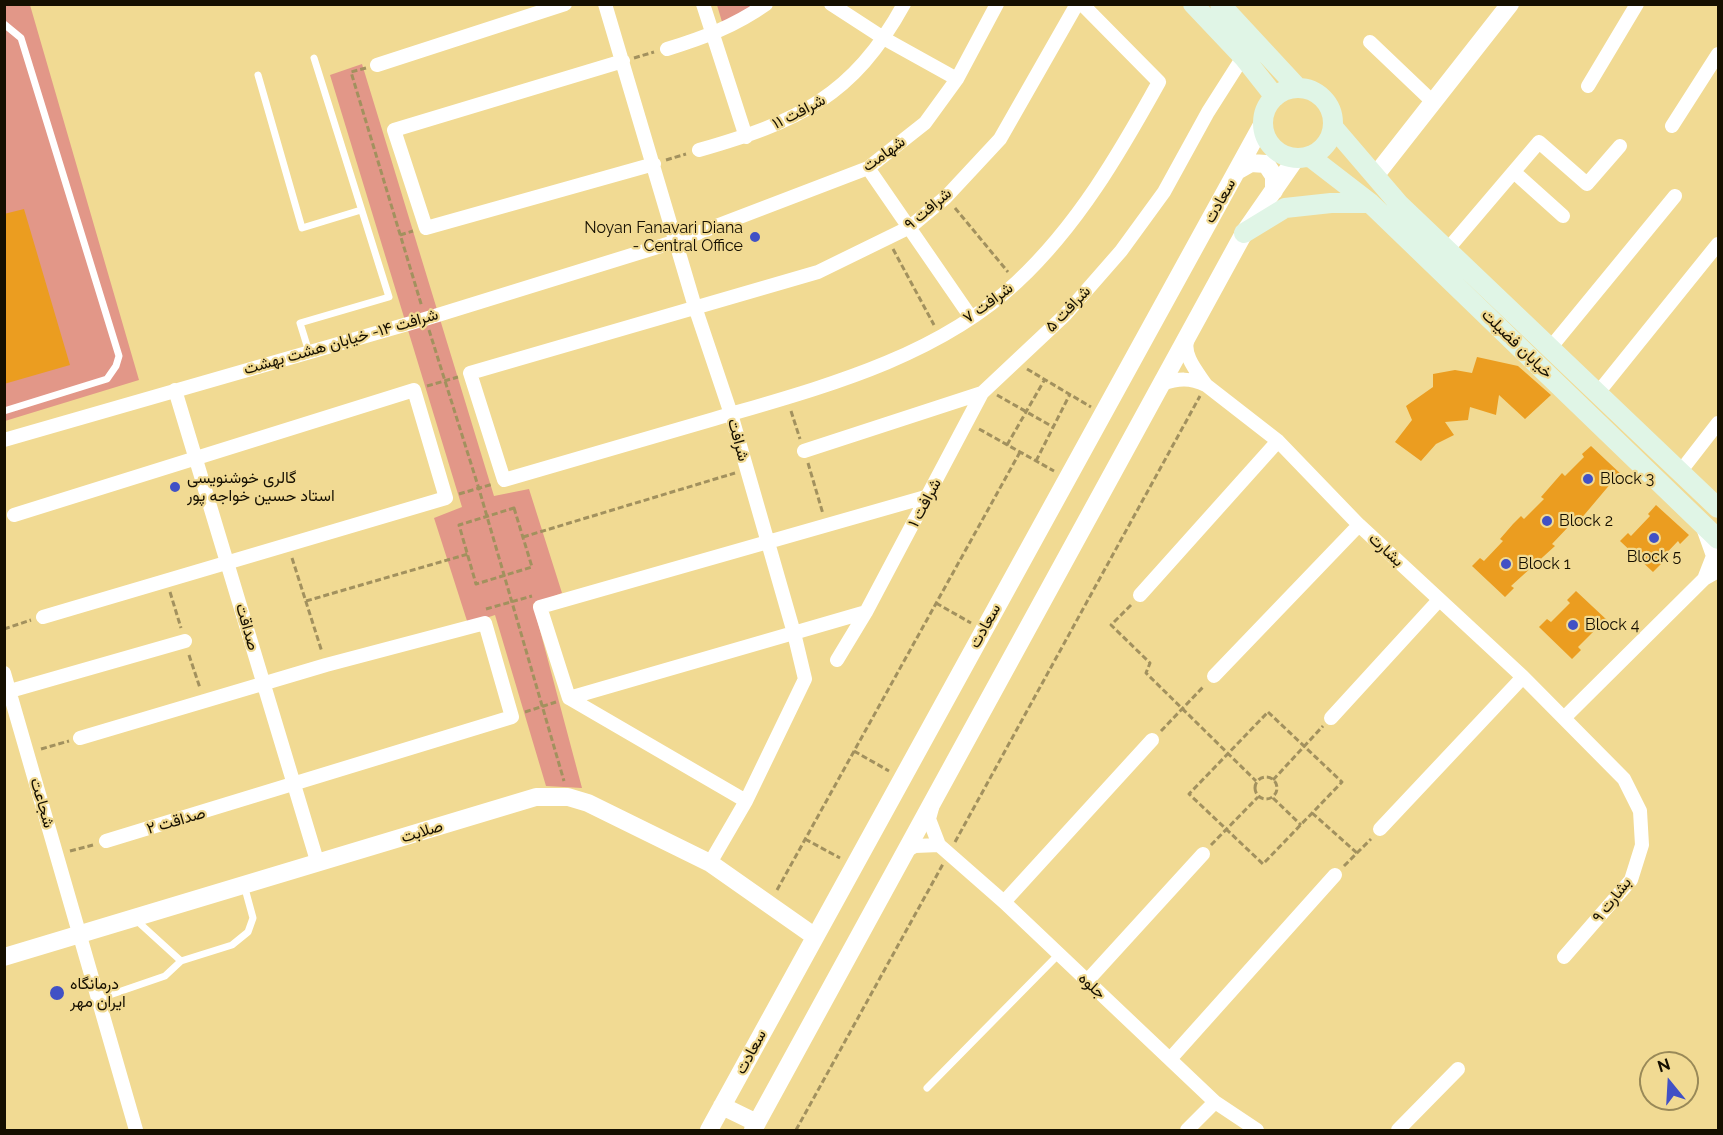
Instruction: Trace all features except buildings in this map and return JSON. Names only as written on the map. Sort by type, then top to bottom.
[{"type":"main road","points":[[1193,4],[1243,57],[1275,97]]},
{"type":"main road","points":[[1220,4],[1298,88],[1318,94],[1330,109],[1333,127],[1324,147],[1303,157],[1277,150],[1265,134],[1263,123],[1266,109],[1275,97],[1298,88]]},
{"type":"main road","name":"خیابان فضیلت","points":[[1333,127],[1399,204],[1719,508]]},
{"type":"main road","name":"خیابان فضیلت","points":[[1303,157],[1370,203],[1719,539]]},
{"type":"main road","points":[[1244,233],[1284,208],[1331,203],[1370,203]]},
{"type":"main road","points":[[1481,310],[1495,296]]},
{"type":"street","points":[[377,65],[565,4]]},
{"type":"street","name":"شرافت","points":[[605,4],[695,307],[731,414],[805,679],[746,801],[710,863]]},
{"type":"street","points":[[703,4],[746,137]]},
{"type":"street","points":[[667,49],[713,35],[745,19],[766,4]]},
{"type":"street","points":[[831,4],[885,39],[957,79]]},
{"type":"street","name":"شرافت ۱۱","points":[[699,150],[746,137],[792,118],[834,93],[885,39],[904,4]]},
{"type":"street","name":"شهامت","points":[[677,241],[868,168],[925,123],[957,79],[997,4]]},
{"type":"street","name":"شرافت ۹","points":[[470,373],[818,272],[910,227],[946,197],[1000,139],[1077,4]]},
{"type":"street","name":"شرافت ۷","points":[[504,480],[731,414],[840,380],[905,355],[941,337],[1017,282],[1071,225],[1127,139],[1158,82],[1082,4]]},
{"type":"street","points":[[1588,86],[1637,4]]},
{"type":"street","points":[[1375,176],[1434,103],[1501,8]]},
{"type":"street","points":[[1370,42],[1434,103]]},
{"type":"street","points":[[1671,126],[1719,54]]},
{"type":"street","name":"شرافت ۵","points":[[804,451],[981,393],[1065,315],[1121,251],[1164,192],[1208,112],[1243,57]]},
{"type":"street","points":[[623,61],[394,130],[426,228],[654,164]]},
{"type":"street","name":"سعادت","points":[[709,1131],[814,936],[1263,123]]},
{"type":"street","points":[[1447,250],[1539,142],[1587,184],[1620,146]]},
{"type":"street","points":[[722,1106],[755,1127],[1244,233],[1274,191],[1303,157]]},
{"type":"street","points":[[1237,171],[1251,163],[1266,164],[1274,176],[1274,191]]},
{"type":"street","points":[[868,168],[970,316]]},
{"type":"street","points":[[1514,171],[1563,216]]},
{"type":"street","points":[[1551,347],[1675,196]]},
{"type":"street","name":"شرافت ۱۴- خیابان هشت بهشت","points":[[4,440],[425,319],[677,241]]},
{"type":"street","points":[[1598,394],[1719,244]]},
{"type":"street","points":[[1191,331],[1185,344],[1191,362],[1206,385]]},
{"type":"street","points":[[470,373],[504,480]]},
{"type":"street","points":[[1162,384],[1177,379],[1191,379],[1206,385]]},
{"type":"street","name":"بشارت","points":[[1206,385],[1278,441],[1359,525],[1523,676],[1564,718]]},
{"type":"street","name":"صداقت","points":[[174,390],[318,864]]},
{"type":"street","points":[[14,515],[414,390],[446,498],[43,617]]},
{"type":"street","name":"شرافت ۱","points":[[837,660],[866,612],[929,496],[981,393]]},
{"type":"street","points":[[1680,472],[1719,423]]},
{"type":"street","points":[[1140,595],[1278,441]]},
{"type":"street","points":[[746,801],[569,698],[540,607],[929,496]]},
{"type":"street","points":[[1701,522],[1713,556],[1704,579]]},
{"type":"street","points":[[1214,676],[1359,525]]},
{"type":"street","points":[[1564,718],[1704,579],[1719,571]]},
{"type":"street","points":[[1331,718],[1439,600]]},
{"type":"street","points":[[569,698],[866,612]]},
{"type":"street","points":[[80,738],[326,665],[485,622],[512,717]]},
{"type":"street","points":[[10,691],[185,641]]},
{"type":"street","name":"شجاعت","points":[[4,673],[136,1131]]},
{"type":"street","points":[[1380,829],[1523,676]]},
{"type":"street","name":"صداقت ۲","points":[[106,841],[512,717]]},
{"type":"street","name":"بشارت ۹","points":[[1564,718],[1624,779],[1640,811],[1642,845],[1630,880],[1564,957]]},
{"type":"street","points":[[1004,902],[1152,740]]},
{"type":"street","name":"صلابت","points":[[4,957],[536,797],[568,797],[588,803],[710,863],[814,936]]},
{"type":"street","points":[[933,803],[929,819],[944,849]]},
{"type":"street","points":[[906,851],[915,846],[944,849]]},
{"type":"street","name":"جلوه","points":[[944,849],[1004,902],[1215,1102],[1257,1131]]},
{"type":"street","points":[[1087,981],[1203,854]]},
{"type":"street","points":[[1171,1058],[1335,875]]},
{"type":"street","points":[[1398,1131],[1458,1069]]},
{"type":"street","points":[[1187,1131],[1215,1102]]},
{"type":"lane","points":[[4,24],[21,38],[118,356],[116,366],[107,379],[4,411]]},
{"type":"lane","points":[[309,352],[300,323],[388,297],[314,58]]},
{"type":"lane","points":[[258,75],[302,228],[361,210]]},
{"type":"lane","points":[[98,999],[165,976],[181,961],[232,945],[248,932],[253,918],[244,885]]},
{"type":"lane","points":[[134,918],[181,961]]},
{"type":"lane","points":[[927,1088],[1058,955]]},
{"type":"path","points":[[623,61],[667,49]]},
{"type":"path","points":[[377,65],[351,72],[479,489],[568,797]]},
{"type":"path","points":[[654,164],[699,150]]},
{"type":"path","points":[[946,197],[1017,282]]},
{"type":"path","points":[[888,239],[941,337]]},
{"type":"path","points":[[1015,362],[1102,414]]},
{"type":"path","points":[[414,390],[470,373]]},
{"type":"path","points":[[1007,445],[1045,379]]},
{"type":"path","points":[[796,1131],[944,849],[1206,385]]},
{"type":"path","points":[[981,393],[995,394],[1053,427]]},
{"type":"path","points":[[1036,461],[1070,394]]},
{"type":"path","points":[[967,422],[1067,478]]},
{"type":"path","points":[[769,904],[1020,452]]},
{"type":"path","points":[[523,537],[746,470]]},
{"type":"path","points":[[446,498],[504,480]]},
{"type":"path","points":[[514,508],[532,567],[476,584],[459,525],[486,517],[514,508]]},
{"type":"path","points":[[288,545],[326,665]]},
{"type":"path","points":[[306,601],[468,554]]},
{"type":"path","points":[[1140,595],[1111,625],[1150,663],[1146,673],[1256,781]]},
{"type":"path","points":[[485,622],[485,610],[533,596],[540,607]]},
{"type":"path","points":[[936,603],[984,630]]},
{"type":"path","points":[[4,629],[43,617]]},
{"type":"path","points":[[1152,740],[1214,676]]},
{"type":"path","points":[[512,717],[569,698]]},
{"type":"path","points":[[1268,712],[1342,782],[1263,864],[1189,794],[1227,754],[1268,712]]},
{"type":"path","points":[[1273,780],[1331,718]]},
{"type":"path","points":[[28,753],[80,738]]},
{"type":"path","points":[[854,751],[901,778]]},
{"type":"path","points":[[1263,777],[1273,780],[1277,783],[1278,791],[1273,798],[1265,800],[1257,797],[1254,789],[1256,781],[1263,777]]},
{"type":"path","points":[[1203,854],[1257,797]]},
{"type":"path","points":[[1273,798],[1301,825]]},
{"type":"path","points":[[1312,813],[1357,853]]},
{"type":"path","points":[[1335,875],[1380,829]]},
{"type":"path","points":[[805,839],[853,866]]},
{"type":"path","points":[[56,855],[106,841]]},
{"type":"shaded area","points":[[5,5],[30,5],[139,380],[5,421]]},
{"type":"shaded area","points":[[717,5],[770,5],[725,32]]},
{"type":"shaded area","points":[[362,64],[494,496],[529,489],[562,593],[533,604],[582,788],[546,786],[495,615],[468,624],[434,518],[462,507],[330,75]]},
{"type":"place","name":"Noyan Fanavari Diana - Central Office","points":[[755,237]]},
{"type":"place","name":"Block 3","points":[[1588,479]]},
{"type":"place","name":"گالری خوشنویسی استاد حسین خواجه پور","points":[[175,487]]},
{"type":"place","name":"Block 2","points":[[1547,521]]},
{"type":"place","name":"Block 5","points":[[1654,538]]},
{"type":"place","name":"Block 1","points":[[1506,564]]},
{"type":"place","name":"Block 4","points":[[1573,625]]},
{"type":"place","name":"درمانگاه ایران مهر","points":[[57,993]]}]
